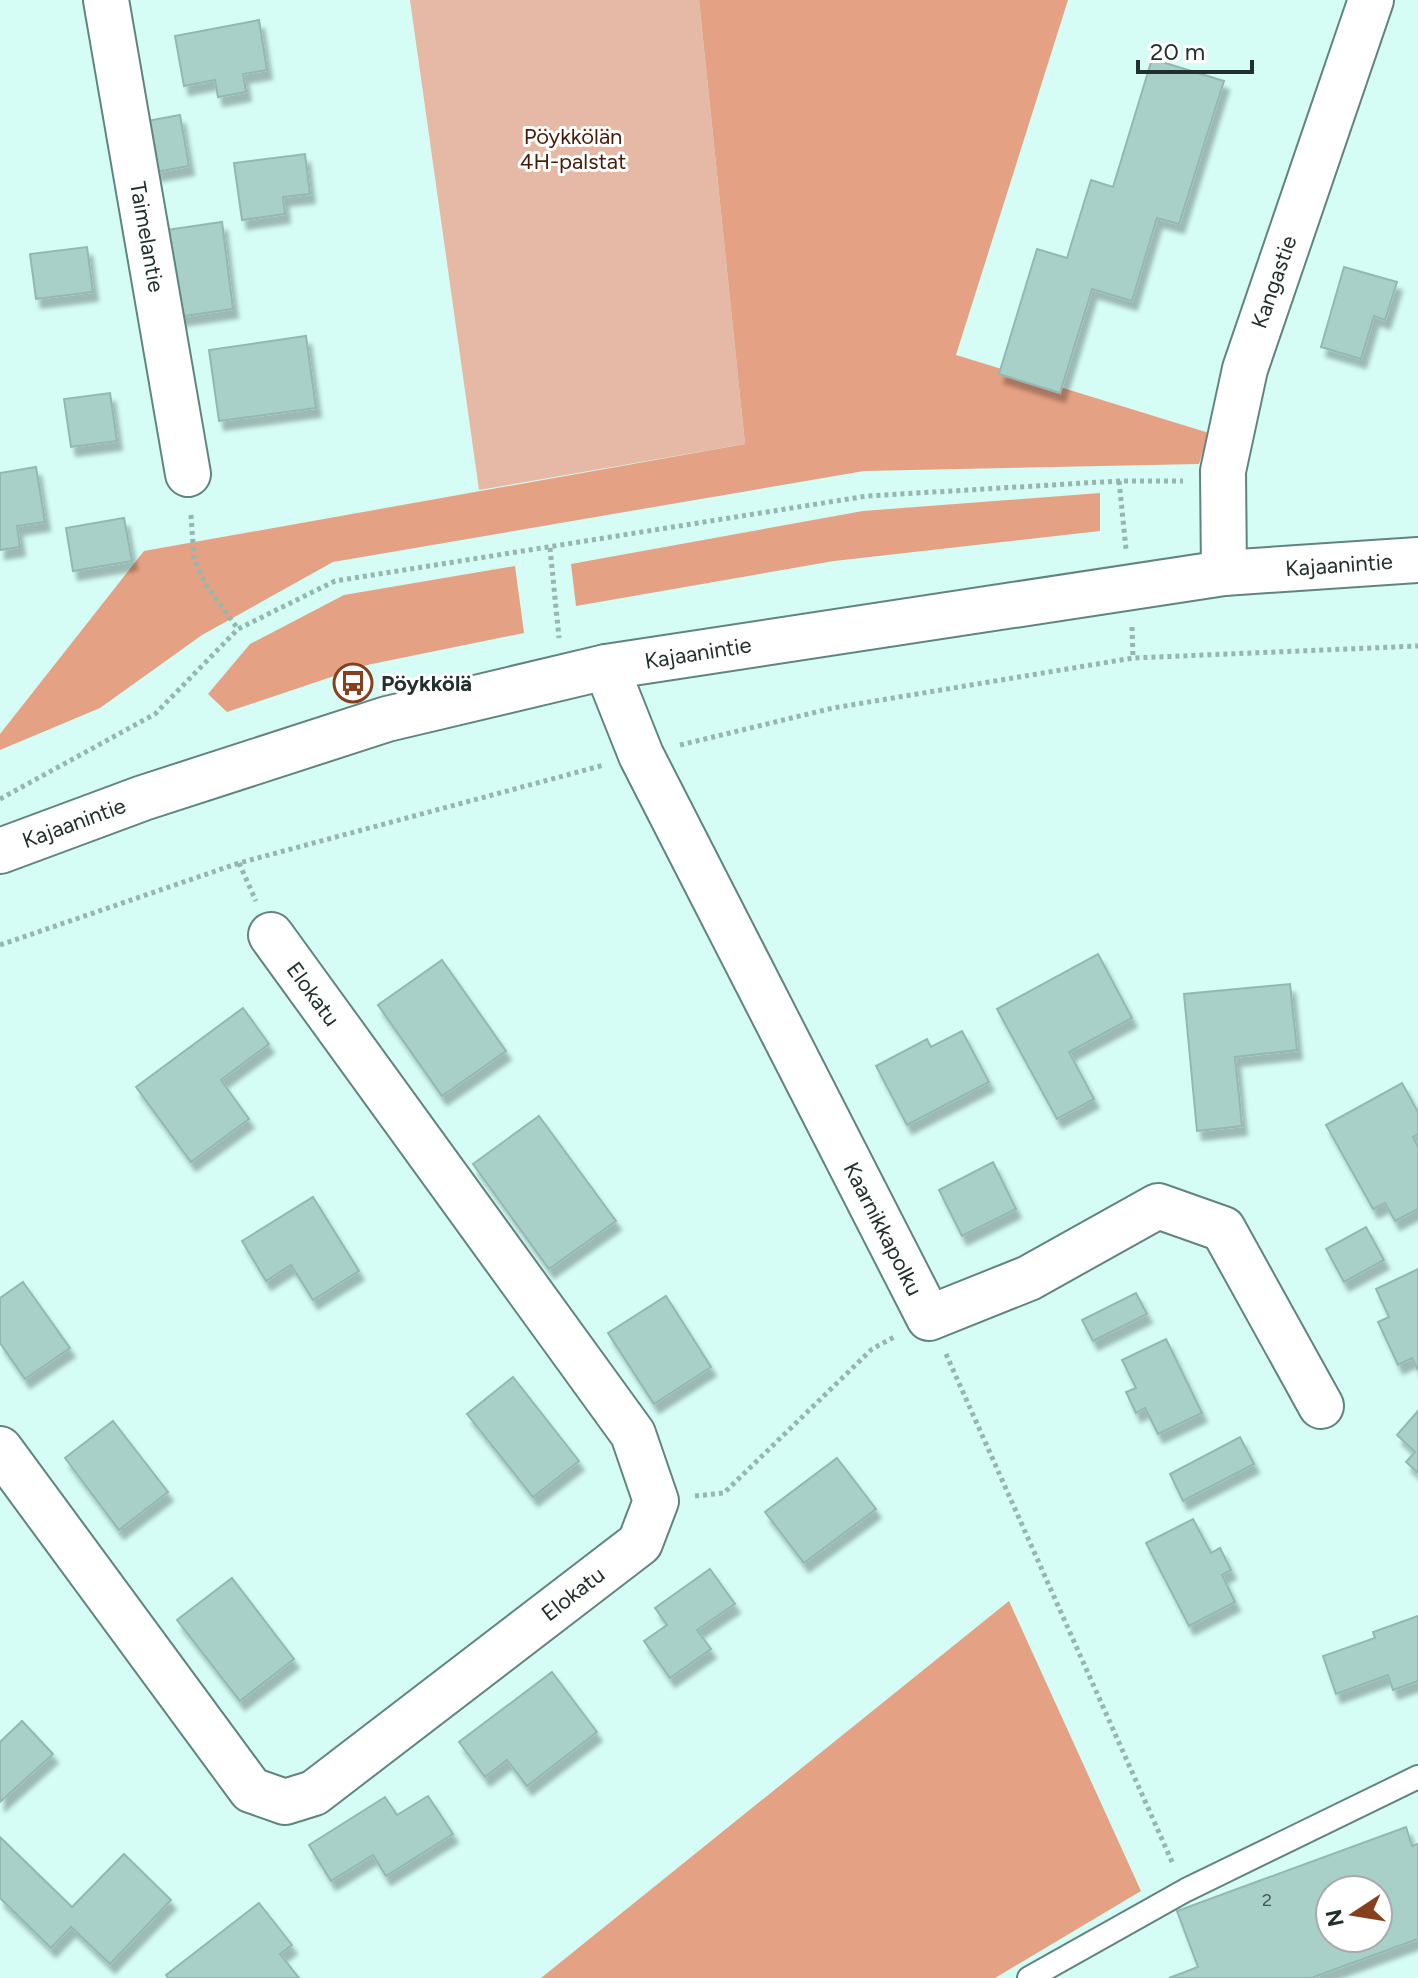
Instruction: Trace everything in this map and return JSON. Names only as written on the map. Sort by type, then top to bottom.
[{"type":"street","name":"Taimelantie","points":[[106,0],[188,474]]},
{"type":"street","name":"Kangastie","points":[[1224,573],[1224,481],[1245,369],[1371,0]]},
{"type":"street","name":"Kajaanintie","points":[[0,851],[143,798],[387,719],[606,667],[1224,573],[1418,560]]},
{"type":"street","name":"Kaarnikkapolku","points":[[606,667],[641,755],[929,1318],[1029,1278],[1158,1206],[1223,1229],[1321,1406]]},
{"type":"street","name":"Elokatu","points":[[0,1449],[251,1790],[285,1802],[314,1793],[640,1543],[656,1501],[633,1434],[271,935]]},
{"type":"lane","points":[[1029,1978],[1186,1890],[1418,1777]]},
{"type":"path","points":[[188,474],[194,559],[206,585],[238,629]]},
{"type":"path","points":[[0,799],[155,714],[238,629],[335,581],[867,496],[1119,481],[1224,481]]},
{"type":"path","points":[[550,548],[563,678]]},
{"type":"path","points":[[0,945],[239,863],[641,755],[833,708],[1133,658],[1418,646]]},
{"type":"path","points":[[656,1501],[724,1493],[872,1349],[929,1318],[1186,1890]]},
{"type":"green space","name":"Pöykkölän 4H-palstat","points":[[410,0],[699,0],[745,444],[479,490]]},
{"type":"shaded area","points":[[699,0],[1068,0],[956,355],[1209,433],[1199,464],[864,471],[333,562],[202,635],[100,708],[0,750],[0,734],[144,551],[745,444]]},
{"type":"shaded area","points":[[1100,493],[1100,531],[834,561],[576,606],[571,564],[863,511]]},
{"type":"shaded area","points":[[515,566],[524,633],[367,665],[227,712],[208,694],[250,644],[344,595]]},
{"type":"shaded area","points":[[1009,1601],[1141,1891],[995,1978],[541,1978]]},
{"type":"building","points":[[259,20],[267,70],[243,74],[246,92],[218,97],[215,80],[184,86],[175,36]]},
{"type":"building","points":[[1152,59],[1224,81],[1179,224],[1157,218],[1132,301],[1092,289],[1060,393],[999,374],[1037,249],[1067,258],[1091,180],[1113,187]]},
{"type":"building","points":[[180,115],[189,166],[156,172],[147,121]]},
{"type":"building","points":[[305,154],[310,194],[283,197],[285,214],[242,220],[234,163]]},
{"type":"building","points":[[222,222],[233,309],[177,317],[166,230]]},
{"type":"building","points":[[87,247],[93,292],[36,299],[30,254]]},
{"type":"building","points":[[1344,267],[1397,282],[1385,320],[1374,316],[1361,359],[1321,347]]},
{"type":"building","points":[[306,336],[316,408],[219,421],[209,350]]},
{"type":"building","points":[[110,393],[117,441],[71,447],[64,399]]},
{"type":"building","points":[[36,467],[45,522],[17,526],[20,547],[0,550],[0,473]]},
{"type":"building","points":[[124,518],[132,561],[73,571],[66,528]]},
{"type":"building","points":[[1098,954],[1132,1018],[1069,1052],[1094,1099],[1057,1119],[997,1009]]},
{"type":"building","points":[[442,960],[506,1051],[442,1096],[378,1005]]},
{"type":"building","points":[[1290,984],[1297,1050],[1235,1057],[1242,1126],[1197,1131],[1184,994]]},
{"type":"building","points":[[243,1008],[269,1044],[221,1080],[249,1119],[191,1162],[136,1087]]},
{"type":"building","points":[[962,1031],[989,1082],[907,1125],[876,1066],[927,1039],[931,1047]]},
{"type":"building","points":[[1402,1083],[1418,1112],[1418,1134],[1413,1137],[1418,1147],[1418,1209],[1395,1221],[1385,1203],[1373,1209],[1326,1125]]},
{"type":"building","points":[[539,1116],[616,1221],[549,1269],[473,1164]]},
{"type":"building","points":[[993,1162],[1016,1209],[962,1236],[939,1190]]},
{"type":"building","points":[[313,1197],[359,1271],[313,1300],[291,1265],[266,1281],[242,1241]]},
{"type":"building","points":[[1366,1227],[1384,1260],[1344,1282],[1326,1249]]},
{"type":"building","points":[[1418,1269],[1418,1370],[1412,1358],[1398,1365],[1378,1322],[1389,1317],[1376,1289]]},
{"type":"building","points":[[23,1282],[70,1348],[25,1379],[0,1343],[0,1298]]},
{"type":"building","points":[[1136,1293],[1147,1314],[1093,1341],[1082,1320]]},
{"type":"building","points":[[666,1296],[711,1367],[654,1404],[608,1333]]},
{"type":"building","points":[[1166,1339],[1202,1413],[1158,1434],[1145,1408],[1136,1413],[1126,1392],[1136,1388],[1122,1360]]},
{"type":"building","points":[[513,1377],[579,1461],[533,1497],[467,1414]]},
{"type":"building","points":[[1418,1411],[1418,1473],[1406,1462],[1415,1452],[1397,1435]]},
{"type":"building","points":[[113,1421],[168,1492],[119,1530],[65,1458]]},
{"type":"building","points":[[1240,1437],[1254,1464],[1183,1501],[1170,1474]]},
{"type":"building","points":[[837,1458],[876,1509],[804,1563],[765,1512]]},
{"type":"building","points":[[1193,1519],[1211,1553],[1220,1548],[1231,1570],[1222,1575],[1235,1602],[1189,1626],[1146,1543]]},
{"type":"building","points":[[710,1569],[735,1604],[697,1630],[711,1649],[670,1678],[644,1641],[667,1625],[655,1608]]},
{"type":"building","points":[[232,1578],[294,1659],[240,1701],[177,1620]]},
{"type":"building","points":[[1418,1616],[1418,1681],[1393,1690],[1388,1675],[1336,1694],[1323,1656],[1375,1638],[1373,1632]]},
{"type":"building","points":[[552,1672],[597,1732],[527,1786],[507,1760],[485,1777],[459,1742]]},
{"type":"building","points":[[22,1721],[53,1754],[0,1802],[0,1742]]},
{"type":"building","points":[[428,1796],[453,1834],[386,1876],[373,1855],[331,1881],[309,1845],[385,1797],[397,1815]]},
{"type":"building","points":[[1406,1827],[1412,1846],[1418,1844],[1418,1939],[1394,1948],[1394,1874],[1314,1874],[1314,1954],[1377,1954],[1311,1978],[1169,1978],[1198,1967],[1177,1911]]},
{"type":"building","points":[[0,1837],[72,1907],[124,1854],[171,1900],[110,1964],[71,1927],[51,1948],[0,1898]]},
{"type":"building","points":[[259,1903],[292,1945],[280,1954],[299,1978],[168,1978],[166,1975]]},
{"type":"place","name":"Pöykkölä","points":[[353,683]]}]
